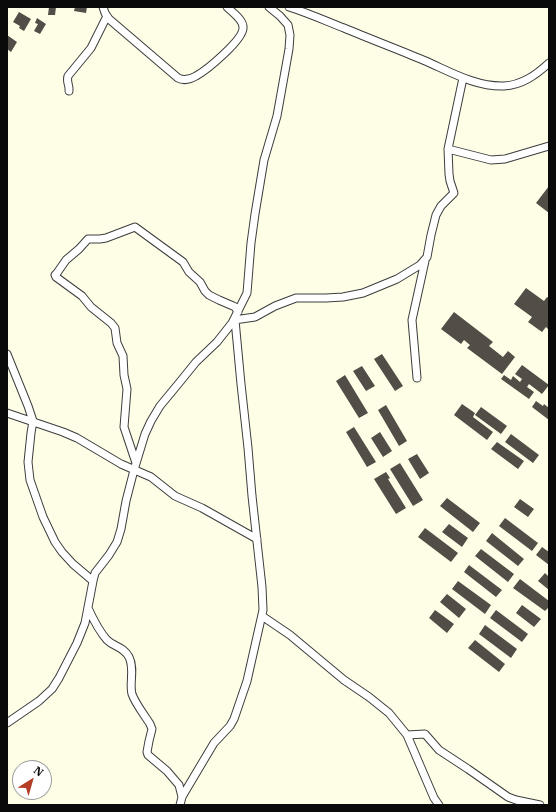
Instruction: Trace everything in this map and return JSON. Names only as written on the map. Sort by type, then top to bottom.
[{"type":"street","points":[[103,7],[111,21],[182,80],[196,76],[214,63],[242,34],[242,23],[227,7]]},
{"type":"street","points":[[7,722],[39,701],[52,689],[59,678],[77,643],[85,623],[95,573],[109,555],[121,529],[126,501],[135,467],[145,434],[151,421],[160,406],[186,374],[235,320],[247,293],[251,243],[264,160],[277,116],[289,49],[290,35],[288,25],[269,7]]},
{"type":"street","points":[[290,7],[424,60],[463,78],[483,84],[494,86],[514,85],[525,81],[538,73],[549,63]]},
{"type":"street","points":[[69,91],[70,88],[67,82],[68,76],[91,48],[107,16]]},
{"type":"street","points":[[418,378],[412,320],[436,215],[441,206],[454,193],[449,174],[448,149],[463,78]]},
{"type":"street","points":[[448,149],[491,160],[505,159],[549,146]]},
{"type":"street","points":[[135,467],[124,427],[126,389],[123,356],[117,343],[115,328],[87,304],[82,296],[55,275],[66,260],[79,250],[88,239],[106,238],[135,227],[183,262],[189,272],[200,282],[209,295],[233,306],[238,312]]},
{"type":"street","points":[[235,320],[255,317],[275,306],[296,298],[343,297],[363,293],[397,279],[420,265],[425,260]]},
{"type":"street","points":[[180,805],[182,797],[214,743],[230,726],[234,719],[247,681],[263,610],[262,587],[240,384],[235,320]]},
{"type":"street","points":[[7,354],[33,421],[28,462],[30,480],[43,517],[62,552],[73,564],[93,581]]},
{"type":"street","points":[[7,413],[63,432],[77,438],[121,464],[135,467],[175,496],[202,508],[257,539]]},
{"type":"street","points":[[88,608],[94,620],[108,640],[126,652],[129,658],[132,667],[133,695],[152,728],[147,752],[148,755],[167,771],[179,785],[182,797]]},
{"type":"street","points":[[262,616],[290,635],[344,680],[382,706],[389,713],[406,735],[434,798],[439,805]]},
{"type":"street","points":[[406,735],[425,734],[439,750],[508,797],[540,805]]},
{"type":"building","points":[[49,7],[56,7],[55,15],[48,15]]},
{"type":"building","points":[[75,7],[87,7],[86,13],[74,11]]},
{"type":"building","points":[[19,12],[31,19],[24,31],[19,28],[20,26],[13,22]]},
{"type":"building","points":[[37,18],[46,24],[40,34],[34,31],[38,24],[35,23]]},
{"type":"building","points":[[7,35],[17,42],[11,52],[7,49]]},
{"type":"building","points":[[549,186],[549,213],[536,203]]},
{"type":"building","points":[[526,288],[544,301],[547,297],[549,298],[549,330],[546,327],[542,332],[528,322],[532,317],[514,304]]},
{"type":"building","points":[[454,312],[493,342],[489,346],[503,357],[508,351],[515,357],[502,374],[467,348],[470,345],[464,340],[461,344],[441,329]]},
{"type":"building","points":[[382,354],[403,386],[395,391],[374,359]]},
{"type":"building","points":[[522,365],[549,385],[542,394],[529,384],[527,387],[534,392],[529,399],[501,379],[504,375],[511,380],[513,376],[520,382],[522,379],[515,374]]},
{"type":"building","points":[[362,366],[375,386],[366,391],[353,371]]},
{"type":"building","points":[[345,375],[368,413],[359,418],[336,381]]},
{"type":"building","points":[[536,401],[549,408],[549,420],[532,407]]},
{"type":"building","points":[[462,404],[475,413],[473,417],[493,432],[487,440],[454,415]]},
{"type":"building","points":[[386,405],[407,441],[399,446],[378,410]]},
{"type":"building","points":[[481,407],[507,426],[501,434],[475,415]]},
{"type":"building","points":[[354,427],[376,462],[367,467],[346,432]]},
{"type":"building","points":[[380,432],[392,451],[383,457],[371,438]]},
{"type":"building","points":[[511,434],[539,455],[533,463],[505,442]]},
{"type":"building","points":[[497,442],[524,461],[518,469],[491,449]]},
{"type":"building","points":[[417,454],[429,473],[420,479],[408,459]]},
{"type":"building","points":[[400,463],[423,500],[413,506],[390,469]]},
{"type":"building","points":[[386,472],[390,478],[388,479],[406,508],[396,514],[374,479]]},
{"type":"building","points":[[447,498],[480,523],[473,532],[440,506]]},
{"type":"building","points":[[520,499],[534,509],[528,517],[514,507]]},
{"type":"building","points":[[505,518],[538,543],[532,551],[499,526]]},
{"type":"building","points":[[449,524],[468,538],[462,547],[442,532]]},
{"type":"building","points":[[425,528],[458,553],[451,562],[418,537]]},
{"type":"building","points":[[492,533],[524,559],[518,566],[486,541]]},
{"type":"building","points":[[542,547],[549,552],[549,565],[536,555]]},
{"type":"building","points":[[481,549],[514,574],[508,582],[475,556]]},
{"type":"building","points":[[469,565],[502,590],[496,597],[464,572]]},
{"type":"building","points":[[545,573],[549,577],[549,590],[538,581]]},
{"type":"building","points":[[520,579],[549,601],[549,607],[545,611],[513,588]]},
{"type":"building","points":[[458,581],[491,605],[485,614],[452,589]]},
{"type":"building","points":[[447,594],[466,609],[459,618],[440,602]]},
{"type":"building","points":[[522,605],[541,619],[534,627],[516,613]]},
{"type":"building","points":[[435,610],[454,624],[447,633],[429,618]]},
{"type":"building","points":[[496,610],[528,634],[522,642],[490,618]]},
{"type":"building","points":[[485,625],[517,649],[511,658],[479,634]]},
{"type":"building","points":[[475,640],[505,664],[499,672],[468,648]]}]
